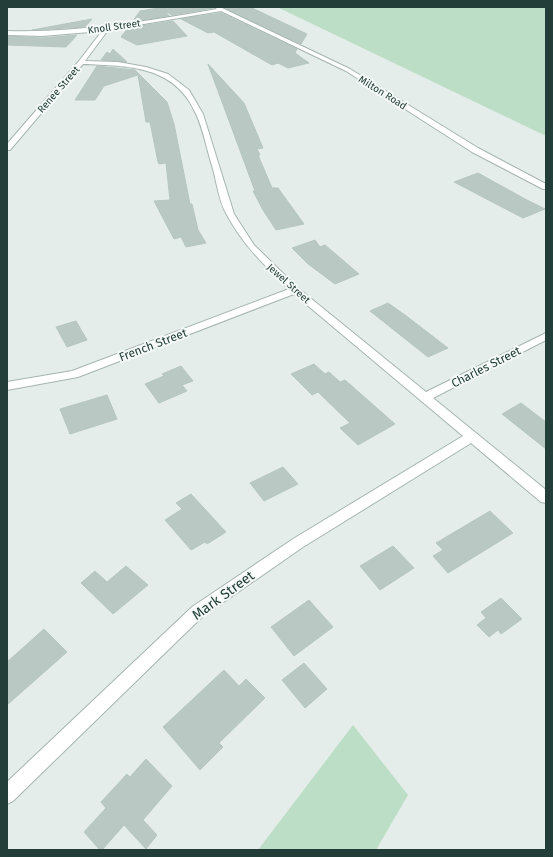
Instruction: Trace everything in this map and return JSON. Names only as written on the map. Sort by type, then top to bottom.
[{"type":"street","name":"Knoll Street","points":[[7,33],[42,34],[106,29],[218,8]]},
{"type":"street","name":"Milton Road","points":[[218,8],[348,70],[476,150],[546,187]]},
{"type":"street","name":"Renee Street","points":[[7,148],[81,62],[106,29]]},
{"type":"street","name":"Jewel Street","points":[[81,62],[118,64],[144,68],[166,75],[187,91],[200,114],[225,200],[237,227],[251,247],[295,290],[546,498]]},
{"type":"street","name":"French Street","points":[[7,386],[74,374],[295,290]]},
{"type":"street","name":"Charles Street","points":[[426,397],[546,336]]},
{"type":"street","name":"Mark Street","points":[[7,795],[197,612],[231,587],[344,514],[471,437]]},
{"type":"green space","points":[[277,7],[546,7],[546,136]]},
{"type":"green space","points":[[353,725],[408,795],[376,850],[258,850]]},
{"type":"building","points":[[156,7],[213,8],[172,15],[165,11],[169,16],[133,21],[140,11],[158,8]]},
{"type":"building","points":[[223,7],[250,7],[307,34],[301,44]]},
{"type":"building","points":[[221,13],[297,49],[295,53],[309,63],[288,68],[278,63],[272,65],[214,32],[208,33],[181,19]]},
{"type":"building","points":[[92,19],[85,27],[32,30]]},
{"type":"building","points":[[173,21],[187,36],[137,45],[121,37],[128,28]]},
{"type":"building","points":[[77,35],[66,47],[7,45],[7,36],[42,38]]},
{"type":"building","points":[[113,49],[127,62],[101,60],[107,52],[110,54]]},
{"type":"building","points":[[208,64],[244,103],[263,148],[257,149],[260,155],[258,155],[272,188],[278,188],[304,224],[276,230],[263,210],[253,191],[255,191]]},
{"type":"building","points":[[97,66],[135,70],[167,102],[174,124],[190,204],[192,204],[198,230],[206,243],[186,247],[181,237],[174,239],[154,201],[170,200],[166,163],[159,164],[158,162],[150,122],[146,122],[138,75],[104,86],[95,100],[75,100]]},
{"type":"building","points":[[478,173],[545,209],[523,218],[454,182]]},
{"type":"building","points":[[315,240],[320,247],[325,245],[359,274],[335,284],[308,264],[292,248]]},
{"type":"building","points":[[388,303],[448,348],[428,357],[370,311]]},
{"type":"building","points":[[76,321],[87,340],[67,347],[56,327]]},
{"type":"building","points":[[314,364],[325,374],[329,372],[340,382],[345,380],[395,424],[358,445],[340,428],[350,423],[318,392],[312,395],[291,374]]},
{"type":"building","points":[[181,366],[193,381],[182,385],[187,391],[159,403],[145,384],[164,376],[162,374]]},
{"type":"building","points":[[107,395],[117,419],[70,434],[60,409]]},
{"type":"building","points":[[521,403],[546,422],[546,449],[502,414]]},
{"type":"building","points":[[283,467],[298,484],[264,501],[250,483]]},
{"type":"building","points":[[191,494],[226,532],[207,544],[205,542],[191,550],[165,520],[182,509],[176,503]]},
{"type":"building","points":[[490,511],[513,533],[448,573],[433,556],[443,550],[436,543]]},
{"type":"building","points":[[393,546],[414,568],[380,590],[360,566]]},
{"type":"building","points":[[126,566],[148,585],[113,614],[81,583],[95,571],[107,582]]},
{"type":"building","points":[[501,598],[522,619],[501,634],[498,630],[489,637],[477,625],[486,618],[481,612]]},
{"type":"building","points":[[309,600],[333,627],[294,656],[271,627]]},
{"type":"building","points":[[44,629],[67,652],[7,705],[7,662]]},
{"type":"building","points":[[304,663],[327,689],[305,708],[282,680]]},
{"type":"building","points":[[224,670],[239,686],[246,679],[265,698],[219,743],[223,747],[200,770],[163,727]]},
{"type":"building","points":[[146,759],[172,786],[143,820],[157,835],[146,849],[124,825],[102,850],[100,850],[84,832],[106,808],[101,802],[127,774],[130,777]]}]
